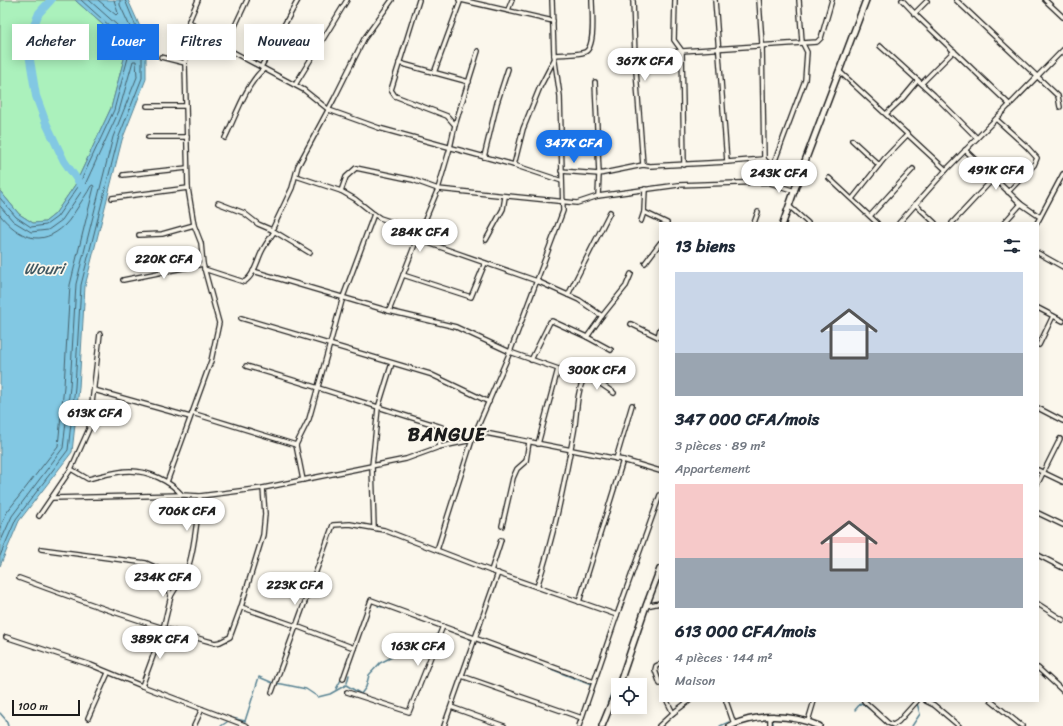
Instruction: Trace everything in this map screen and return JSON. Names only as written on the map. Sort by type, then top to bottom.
[{"type":"main road","points":[[783,222],[866,0]]},
{"type":"main road","points":[[621,678],[659,572]]},
{"type":"main road","points":[[602,726],[611,704]]},
{"type":"main road","points":[[732,725],[756,718],[770,716],[808,721],[819,726]]},
{"type":"street","points":[[167,482],[211,361],[219,323],[204,269],[201,243],[194,225],[188,188],[185,63],[189,21],[198,0]]},
{"type":"street","points":[[236,24],[247,0]]},
{"type":"street","points":[[225,138],[252,83],[263,68],[298,0]]},
{"type":"street","points":[[295,86],[347,0]]},
{"type":"street","points":[[204,269],[244,282],[248,280],[254,271],[262,251],[273,231],[292,188],[301,161],[329,110],[364,39],[392,0]]},
{"type":"street","points":[[419,0],[391,92],[395,96],[447,116],[455,125]]},
{"type":"street","points":[[434,73],[460,0],[553,21]]},
{"type":"street","points":[[508,10],[512,0]]},
{"type":"street","points":[[437,550],[472,440],[510,352],[561,217],[563,202],[560,96],[554,60],[552,0]]},
{"type":"street","points":[[554,55],[584,52],[591,46],[593,33],[592,0]]},
{"type":"street","points":[[633,0],[635,57],[643,165]]},
{"type":"street","points":[[675,0],[674,40],[682,51],[684,165]]},
{"type":"street","points":[[715,0],[727,162]]},
{"type":"street","points":[[760,0],[764,159],[772,171]]},
{"type":"street","points":[[767,182],[805,80],[807,52],[802,42],[799,0]]},
{"type":"street","points":[[635,57],[762,44],[817,42],[821,38],[832,0]]},
{"type":"street","points":[[902,0],[914,14],[1010,105]]},
{"type":"street","points":[[956,0],[1058,96],[1060,107]]},
{"type":"street","points":[[1045,0],[1063,17]]},
{"type":"street","points":[[914,14],[927,1]]},
{"type":"street","points":[[189,21],[192,24]]},
{"type":"street","points":[[880,46],[920,82],[977,138]]},
{"type":"street","points":[[389,311],[438,189],[455,125],[478,50]]},
{"type":"street","points":[[900,222],[946,170],[1063,50]]},
{"type":"street","points":[[886,114],[954,51]]},
{"type":"street","points":[[236,54],[310,95],[329,110],[380,128],[484,157],[562,181]]},
{"type":"street","points":[[161,57],[185,63]]},
{"type":"street","points":[[514,166],[523,129],[540,87],[554,60]]},
{"type":"street","points":[[399,63],[468,82]]},
{"type":"street","points":[[484,157],[497,103],[508,69]]},
{"type":"street","points":[[839,71],[946,170]]},
{"type":"street","points":[[595,82],[599,174],[598,196]]},
{"type":"street","points":[[147,106],[186,106]]},
{"type":"street","points":[[996,119],[1037,158],[1034,165],[1008,192]]},
{"type":"street","points":[[852,199],[879,165],[908,134]]},
{"type":"street","points":[[148,137],[187,137]]},
{"type":"street","points":[[852,140],[879,165]]},
{"type":"street","points":[[965,150],[1021,204],[1040,217]]},
{"type":"street","points":[[561,172],[599,174],[643,165],[684,165],[764,159]]},
{"type":"street","points":[[123,175],[187,168]]},
{"type":"street","points":[[341,191],[346,177],[356,168],[413,180],[438,189],[563,202],[581,202],[598,196],[678,185],[767,182],[795,191]]},
{"type":"street","points":[[870,216],[913,169]]},
{"type":"street","points":[[1038,222],[1063,174]]},
{"type":"street","points":[[296,176],[341,191],[356,199],[380,218],[420,231]]},
{"type":"street","points":[[829,178],[876,222]]},
{"type":"street","points":[[953,222],[994,178]]},
{"type":"street","points":[[112,198],[188,188]]},
{"type":"street","points":[[641,221],[644,212],[645,189]]},
{"type":"street","points":[[486,240],[503,208],[505,196]]},
{"type":"street","points":[[218,203],[244,213],[258,224],[310,253]]},
{"type":"street","points":[[915,204],[934,222]]},
{"type":"street","points":[[1005,222],[1021,204]]},
{"type":"street","points":[[790,206],[807,222]]},
{"type":"street","points":[[568,295],[610,212]]},
{"type":"street","points":[[644,212],[665,222]]},
{"type":"street","points":[[754,222],[758,212]]},
{"type":"street","points":[[303,480],[296,445],[309,419],[343,297],[374,214]]},
{"type":"street","points":[[139,235],[162,234],[194,225]]},
{"type":"street","points":[[417,239],[537,281],[568,295],[602,316]]},
{"type":"street","points":[[645,263],[659,244]]},
{"type":"street","points":[[1039,255],[1063,267]]},
{"type":"street","points":[[403,275],[471,297],[485,263]]},
{"type":"street","points":[[123,280],[203,264]]},
{"type":"street","points":[[254,271],[389,311],[456,327],[510,352],[596,381],[614,393]]},
{"type":"street","points":[[587,337],[626,286],[631,274]]},
{"type":"street","points":[[1039,309],[1063,321]]},
{"type":"street","points":[[1039,345],[1053,316]]},
{"type":"street","points":[[241,318],[430,374],[488,402]]},
{"type":"street","points":[[531,360],[550,322],[552,321],[611,350]]},
{"type":"street","points":[[631,324],[659,337]]},
{"type":"street","points":[[39,516],[71,469],[89,429],[100,334]]},
{"type":"street","points":[[374,528],[372,466],[378,408],[392,363]]},
{"type":"street","points":[[246,366],[318,387],[378,408],[442,427],[439,447]]},
{"type":"street","points":[[538,444],[558,369]]},
{"type":"street","points":[[537,587],[558,513],[581,386],[584,378]]},
{"type":"street","points":[[94,390],[191,415],[296,445]]},
{"type":"street","points":[[616,459],[632,405]]},
{"type":"street","points":[[1039,409],[1063,421]]},
{"type":"street","points":[[476,432],[623,460],[659,471]]},
{"type":"street","points":[[1039,481],[1060,439]]},
{"type":"street","points":[[52,498],[182,495],[200,496],[263,488],[406,459],[439,447],[472,440]]},
{"type":"street","points":[[502,526],[513,478],[517,469],[526,462],[529,442]]},
{"type":"street","points":[[579,602],[623,460]]},
{"type":"street","points":[[71,469],[88,479],[131,471],[145,473],[176,487],[182,495]]},
{"type":"street","points":[[1039,470],[1063,482]]},
{"type":"street","points":[[19,578],[114,613],[163,629],[215,643],[220,642],[230,637],[241,607],[263,535],[266,514],[263,488]]},
{"type":"street","points":[[142,686],[163,629],[171,596],[187,571],[191,560],[200,496]]},
{"type":"street","points":[[579,726],[659,498]]},
{"type":"street","points":[[1039,513],[1063,525]]},
{"type":"street","points":[[272,692],[333,524],[350,524],[393,533],[491,571],[617,615]]},
{"type":"street","points":[[491,571],[501,540]]},
{"type":"street","points":[[41,549],[146,564],[168,573],[183,576]]},
{"type":"street","points":[[1039,556],[1063,568]]},
{"type":"street","points":[[152,566],[169,589],[171,596]]},
{"type":"street","points":[[444,726],[498,573]]},
{"type":"street","points":[[343,679],[371,600],[594,682]]},
{"type":"street","points":[[646,606],[659,603]]},
{"type":"street","points":[[1039,605],[1063,620]]},
{"type":"street","points":[[241,607],[354,648]]},
{"type":"street","points":[[348,692],[409,712],[442,626]]},
{"type":"street","points":[[6,637],[63,655],[247,726]]},
{"type":"street","points":[[659,664],[656,666],[654,670],[659,682]]},
{"type":"street","points":[[1039,669],[1063,691]]},
{"type":"street","points":[[88,718],[108,673]]},
{"type":"street","points":[[462,676],[582,718]]},
{"type":"street","points":[[668,702],[673,713]]},
{"type":"street","points":[[659,726],[688,702]]},
{"type":"street","points":[[726,702],[732,725]]},
{"type":"street","points":[[808,721],[814,702]]},
{"type":"street","points":[[865,702],[888,723],[893,725],[916,702]]},
{"type":"street","points":[[928,702],[934,705],[959,726]]},
{"type":"street","points":[[992,702],[1022,726]]},
{"type":"street","points":[[451,707],[504,726]]},
{"type":"street","points":[[194,726],[202,709]]},
{"type":"street","points":[[770,716],[770,726]]},
{"type":"green space","points":[[0,0],[75,0],[102,24],[97,24],[97,60],[124,60],[111,108],[75,185],[55,214],[45,222],[33,223],[19,214],[0,191]]},
{"type":"water","name":"Wouri","points":[[75,0],[128,0],[139,24],[102,24]]},
{"type":"water","name":"Wouri","points":[[124,60],[146,60],[146,79],[122,140],[85,286],[79,388],[72,452],[19,521],[0,566],[0,191],[19,214],[33,223],[45,222],[55,214],[75,185],[111,108]]},
{"type":"waterway","points":[[51,0],[39,13],[27,42],[36,96],[46,123],[64,161],[83,188]]},
{"type":"waterway","points":[[378,606],[382,607]]},
{"type":"waterway","points":[[230,719],[232,718],[245,721],[259,677],[273,683],[306,689],[318,697],[330,694],[346,685],[361,694],[366,687],[369,675],[380,663],[394,656],[398,642],[434,641],[441,627]]},
{"type":"waterway","points":[[469,639],[473,640]]},
{"type":"waterway","points":[[479,642],[511,653]]},
{"type":"waterway","points":[[534,662],[591,685]]},
{"type":"waterway","points":[[347,683],[349,675]]},
{"type":"waterway","points":[[336,689],[342,678]]},
{"type":"waterway","points":[[608,702],[611,694]]},
{"type":"waterway","points":[[604,715],[608,703]]},
{"type":"waterway","points":[[855,710],[861,703],[872,711]]},
{"type":"waterway","points":[[912,726],[920,714],[917,703]]},
{"type":"waterway","points":[[0,713],[6,720],[8,726]]},
{"type":"waterway","points":[[221,726],[227,722]]},
{"type":"waterway","points":[[720,726],[729,722]]},
{"type":"waterway","points":[[101,726],[108,726]]},
{"type":"district","name":"BANGUE","points":[[447,434]]}]
